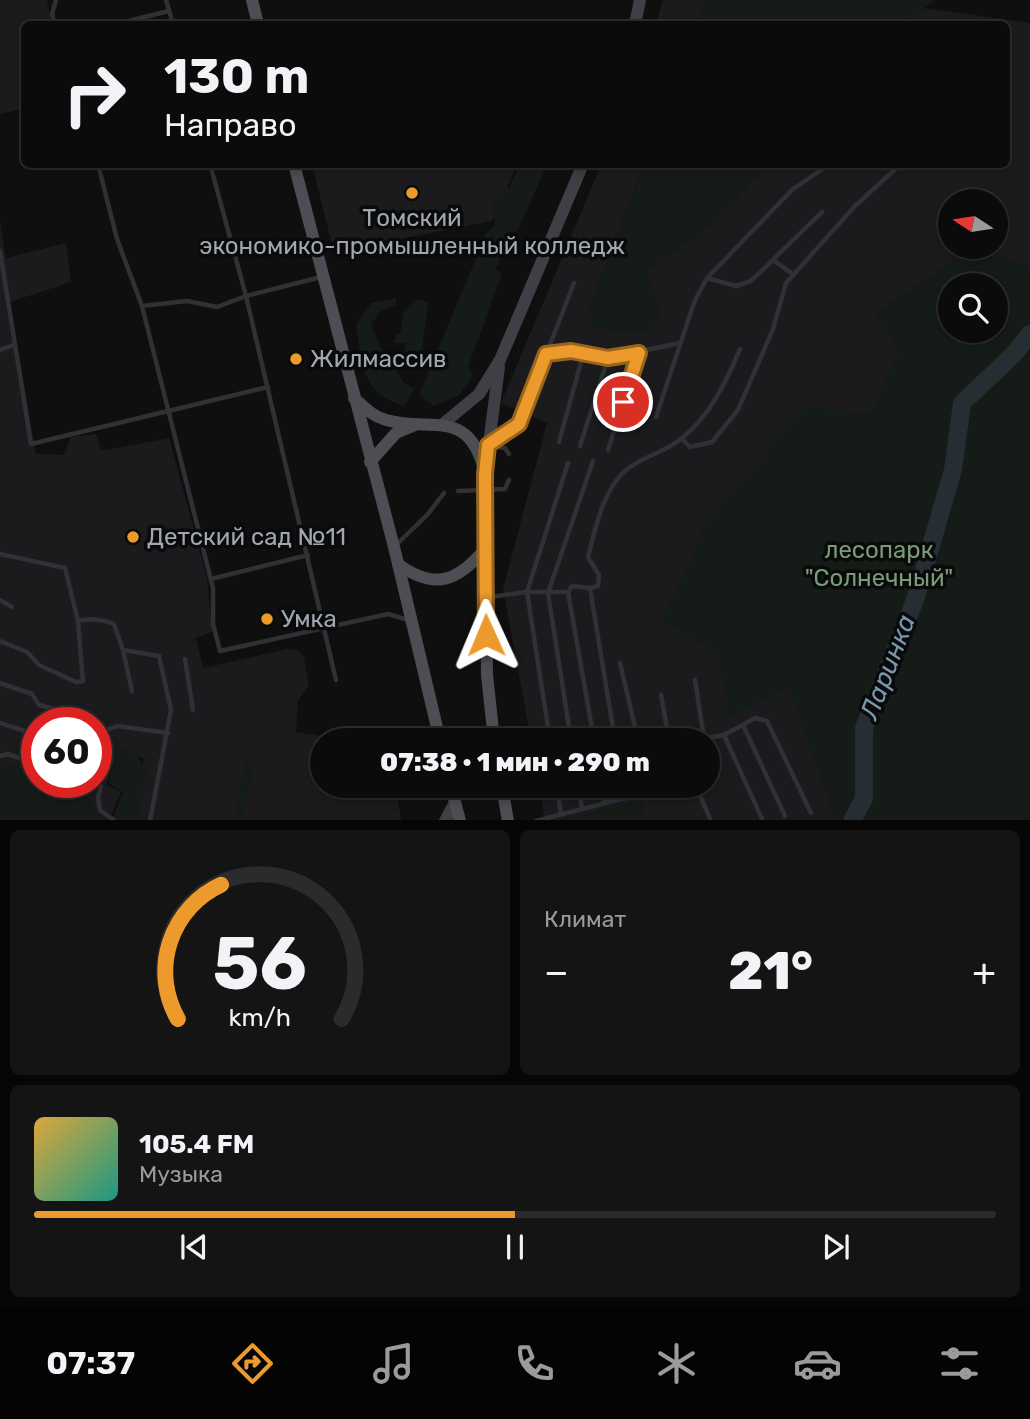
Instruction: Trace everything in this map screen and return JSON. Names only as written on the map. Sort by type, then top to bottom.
[{"type":"main road","points":[[252,0],[257,21]]},
{"type":"main road","points":[[636,21],[640,0]]},
{"type":"main road","points":[[295,168],[352,396],[394,547],[437,728]]},
{"type":"main road","points":[[444,423],[479,394],[500,360],[581,168]]},
{"type":"main road","points":[[493,728],[486,675],[485,474],[500,360]]},
{"type":"main road","points":[[352,396],[370,412],[384,419],[421,424],[444,423],[464,434],[474,444],[485,474]]},
{"type":"main road","points":[[370,462],[396,433],[421,424]]},
{"type":"main road","points":[[398,564],[414,575],[433,579],[452,578],[469,567],[485,549]]},
{"type":"main road","points":[[454,798],[460,820]]},
{"type":"main road","points":[[504,798],[508,820]]},
{"type":"main road","points":[[446,820],[455,802]]},
{"type":"lane","points":[[54,21],[52,14],[56,0]]},
{"type":"lane","points":[[166,0],[172,21]]},
{"type":"lane","points":[[128,21],[169,10]]},
{"type":"lane","points":[[99,168],[117,239],[142,306],[211,579],[213,624],[219,651],[388,614],[412,622]]},
{"type":"lane","points":[[211,168],[246,296],[336,680]]},
{"type":"lane","points":[[656,417],[695,300],[707,278],[793,189],[824,168]]},
{"type":"lane","points":[[682,439],[690,447],[699,447],[712,442],[727,427],[751,383],[773,329],[780,296],[794,275],[855,206],[897,168]]},
{"type":"lane","points":[[707,278],[736,286],[751,281],[822,212]]},
{"type":"lane","points":[[0,251],[31,444],[268,387]]},
{"type":"lane","points":[[774,260],[794,275]]},
{"type":"lane","points":[[142,306],[187,300],[217,307],[246,296],[322,277]]},
{"type":"lane","points":[[488,445],[519,424],[574,283]]},
{"type":"lane","points":[[0,299],[7,297]]},
{"type":"lane","points":[[546,354],[571,351],[608,358],[680,343]]},
{"type":"lane","points":[[0,350],[14,345]]},
{"type":"lane","points":[[592,728],[568,592],[572,586],[598,586],[599,575],[589,558],[597,520],[624,471],[682,439],[707,411],[725,384],[740,349]]},
{"type":"lane","points":[[608,450],[639,353]]},
{"type":"lane","points":[[558,442],[583,355]]},
{"type":"lane","points":[[580,446],[608,358]]},
{"type":"lane","points":[[488,445],[505,448],[509,454]]},
{"type":"lane","points":[[569,728],[548,593],[593,461]]},
{"type":"lane","points":[[548,728],[527,592],[568,464]]},
{"type":"lane","points":[[458,491],[507,488],[509,480]]},
{"type":"lane","points":[[394,547],[428,514],[443,493]]},
{"type":"lane","points":[[0,554],[65,568],[78,621],[83,681],[76,682],[39,665],[27,652],[0,641]]},
{"type":"lane","points":[[211,579],[307,555]]},
{"type":"lane","points":[[590,588],[613,728]]},
{"type":"lane","points":[[485,598],[527,592],[568,592]]},
{"type":"lane","points":[[0,600],[12,607]]},
{"type":"lane","points":[[78,621],[92,618],[114,624],[132,691]]},
{"type":"lane","points":[[123,650],[159,656],[171,710],[150,820]]},
{"type":"lane","points":[[185,659],[193,710]]},
{"type":"lane","points":[[620,663],[635,728]]},
{"type":"lane","points":[[695,680],[702,728]]},
{"type":"lane","points":[[0,683],[32,694],[39,705],[46,707]]},
{"type":"lane","points":[[661,695],[667,728]]},
{"type":"lane","points":[[720,736],[755,718],[767,722],[811,813]]},
{"type":"lane","points":[[0,723],[21,730]]},
{"type":"lane","points":[[743,725],[785,816]]},
{"type":"lane","points":[[112,728],[117,726],[168,733]]},
{"type":"lane","points":[[724,735],[763,820]]},
{"type":"lane","points":[[0,755],[8,754],[21,758]]},
{"type":"lane","points":[[98,798],[100,810],[114,820]]},
{"type":"lane","points":[[455,802],[458,798]]},
{"type":"lane","points":[[559,798],[561,814]]},
{"type":"lane","points":[[581,798],[582,809]]},
{"type":"lane","points":[[604,798],[605,803]]},
{"type":"lane","points":[[540,820],[629,798]]},
{"type":"lane","points":[[701,798],[711,820]]},
{"type":"shaded area","points":[[0,0],[47,0],[51,21],[21,21],[21,110],[0,114]]},
{"type":"shaded area","points":[[663,0],[705,0],[697,21],[657,21]]},
{"type":"shaded area","points":[[924,8],[1030,23],[1030,269],[1005,259],[1008,259],[1008,189],[938,189],[938,259],[958,259],[877,313],[900,352],[872,413],[664,621],[718,653],[789,685],[834,814],[826,820],[645,820],[641,802],[561,820],[545,820],[541,798],[720,798],[720,728],[529,728],[503,589],[547,423],[501,403],[600,168],[643,168],[583,325],[660,314],[646,270],[721,218],[763,168],[1010,168],[1010,21],[907,21]]},
{"type":"shaded area","name":"Томский экономико-промышленный колледж","points":[[313,168],[516,168],[492,221],[334,252]]},
{"type":"shaded area","points":[[0,221],[6,258],[66,243],[71,282],[10,302],[36,454],[64,455],[71,437],[96,434],[101,451],[169,438],[207,577],[212,632],[196,638],[203,668],[288,649],[299,651],[304,658],[309,686],[298,700],[296,732],[310,734],[310,798],[398,798],[401,820],[130,820],[144,758],[113,751],[112,757],[112,707],[21,707],[21,779],[0,774]]},
{"type":"shaded area","points":[[112,788],[121,792],[109,820],[85,798],[112,798]]},
{"type":"green space","points":[[705,0],[935,0],[907,21],[697,21]]},
{"type":"green space","points":[[517,168],[546,168],[517,232],[511,231],[496,269],[502,274],[468,367],[473,375],[459,395],[434,406],[419,395],[479,251],[479,241],[495,224],[492,208],[501,186],[509,188]]},
{"type":"green space","points":[[643,168],[763,168],[721,218],[647,269],[660,314],[646,333],[618,332],[583,325]]},
{"type":"green space","name":"лесопарк \"Солнечный\"","points":[[958,259],[1005,259],[1030,269],[1030,820],[826,820],[834,814],[789,686],[730,718],[718,654],[663,620],[706,523],[804,407],[872,413],[900,352],[877,313]]},
{"type":"green space","points":[[396,298],[396,306],[381,311],[371,324],[385,358],[394,362],[402,381],[414,389],[405,406],[379,393],[366,376],[356,325],[371,303]]},
{"type":"green space","points":[[418,299],[428,303],[420,366],[404,368],[406,343],[394,343],[396,334],[401,333],[403,312]]},
{"type":"green space","points":[[112,743],[133,750],[147,771],[137,820],[112,820],[123,792],[112,786]]},
{"type":"green space","points":[[247,757],[255,759],[242,820],[233,820]]},
{"type":"green space","points":[[0,761],[21,768],[21,798],[84,798],[109,820],[0,820]]},
{"type":"green space","points":[[641,802],[645,820],[561,820]]},
{"type":"waterway","name":"Ларинка","points":[[853,820],[864,798],[864,728],[915,600],[953,470],[962,403],[1013,355],[1030,334]]},
{"type":"place","name":"Томский экономико-промышленный колледж","points":[[412,193]]},
{"type":"place","name":"Жилмассив","points":[[296,359]]},
{"type":"place","name":"Детский сад №11","points":[[133,537]]},
{"type":"place","name":"Умка","points":[[267,619]]},
{"type":"route","points":[[486,635],[485,474],[488,445],[511,432],[519,424],[546,354],[571,351],[608,358],[639,353],[623,402]]}]
